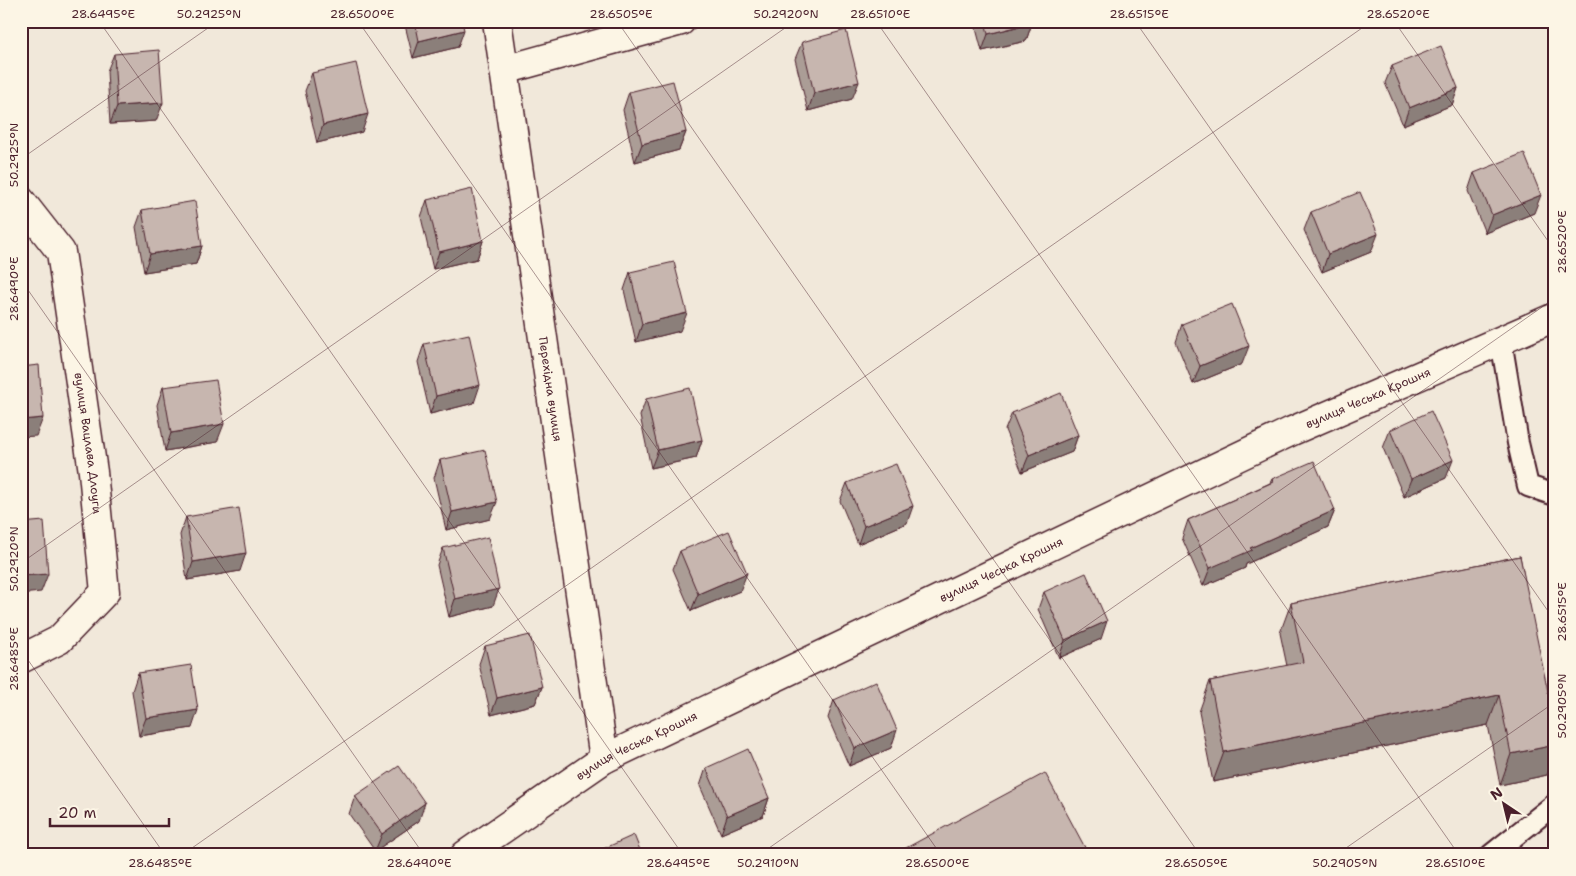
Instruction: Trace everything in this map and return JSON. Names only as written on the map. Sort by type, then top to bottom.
[{"type":"street","name":"Перехідна вулиця","points":[[497,21],[604,759]]},
{"type":"street","points":[[504,70],[682,21]]},
{"type":"street","name":"вулиця Вацлава Длоуги","points":[[21,201],[61,252],[93,472],[104,592],[59,640],[21,659]]},
{"type":"street","name":"вулиця Чеська Крошня","points":[[465,855],[604,759],[1292,431],[1555,317]]},
{"type":"lane","points":[[1501,340],[1518,443],[1528,486],[1555,495]]},
{"type":"lane","points":[[1491,855],[1555,804]]},
{"type":"building","points":[[415,21],[462,21],[464,30],[419,41]]},
{"type":"building","points":[[985,21],[1032,21],[1032,23],[988,34]]},
{"type":"building","points":[[846,30],[859,82],[814,93],[802,42]]},
{"type":"building","points":[[1441,46],[1458,88],[1409,108],[1392,66]]},
{"type":"building","points":[[159,50],[163,103],[117,106],[114,54]]},
{"type":"building","points":[[356,63],[368,114],[323,125],[312,73]]},
{"type":"building","points":[[673,81],[686,132],[642,144],[629,92]]},
{"type":"building","points":[[1524,153],[1541,195],[1492,215],[1474,173]]},
{"type":"building","points":[[472,189],[483,241],[439,252],[427,200]]},
{"type":"building","points":[[1360,192],[1378,234],[1328,254],[1311,212]]},
{"type":"building","points":[[195,201],[202,246],[150,254],[142,210]]},
{"type":"building","points":[[674,262],[687,313],[642,324],[630,272]]},
{"type":"building","points":[[1232,304],[1249,346],[1200,366],[1182,324]]},
{"type":"building","points":[[469,334],[480,385],[436,396],[424,344]]},
{"type":"building","points":[[39,365],[43,418],[21,420],[21,367]]},
{"type":"building","points":[[216,380],[224,424],[171,433],[163,387]]},
{"type":"building","points":[[690,388],[702,440],[658,450],[646,399]]},
{"type":"building","points":[[1061,393],[1078,435],[1029,455],[1012,413]]},
{"type":"building","points":[[1431,411],[1453,460],[1411,479],[1390,430]]},
{"type":"building","points":[[485,450],[497,502],[452,512],[440,460]]},
{"type":"building","points":[[1314,461],[1335,510],[1210,568],[1188,520],[1273,482],[1272,479]]},
{"type":"building","points":[[896,464],[913,506],[864,526],[847,483]]},
{"type":"building","points":[[239,508],[246,553],[193,562],[186,517]]},
{"type":"building","points":[[44,521],[48,574],[21,576],[21,523]]},
{"type":"building","points":[[729,531],[747,573],[698,594],[680,551]]},
{"type":"building","points":[[488,537],[499,589],[455,599],[443,548]]},
{"type":"building","points":[[1520,556],[1555,726],[1555,745],[1511,754],[1499,695],[1224,752],[1210,681],[1303,662],[1291,603]]},
{"type":"building","points":[[1086,573],[1107,621],[1065,640],[1044,592]]},
{"type":"building","points":[[530,635],[542,687],[497,698],[485,646]]},
{"type":"building","points":[[191,665],[198,710],[146,718],[138,673]]},
{"type":"building","points":[[876,681],[897,730],[855,748],[834,700]]},
{"type":"building","points":[[748,749],[769,798],[727,816],[706,768]]},
{"type":"building","points":[[399,766],[425,803],[382,834],[355,796]]},
{"type":"building","points":[[1045,773],[1089,855],[893,855]]},
{"type":"building","points":[[634,835],[642,855],[592,855],[592,854]]}]
